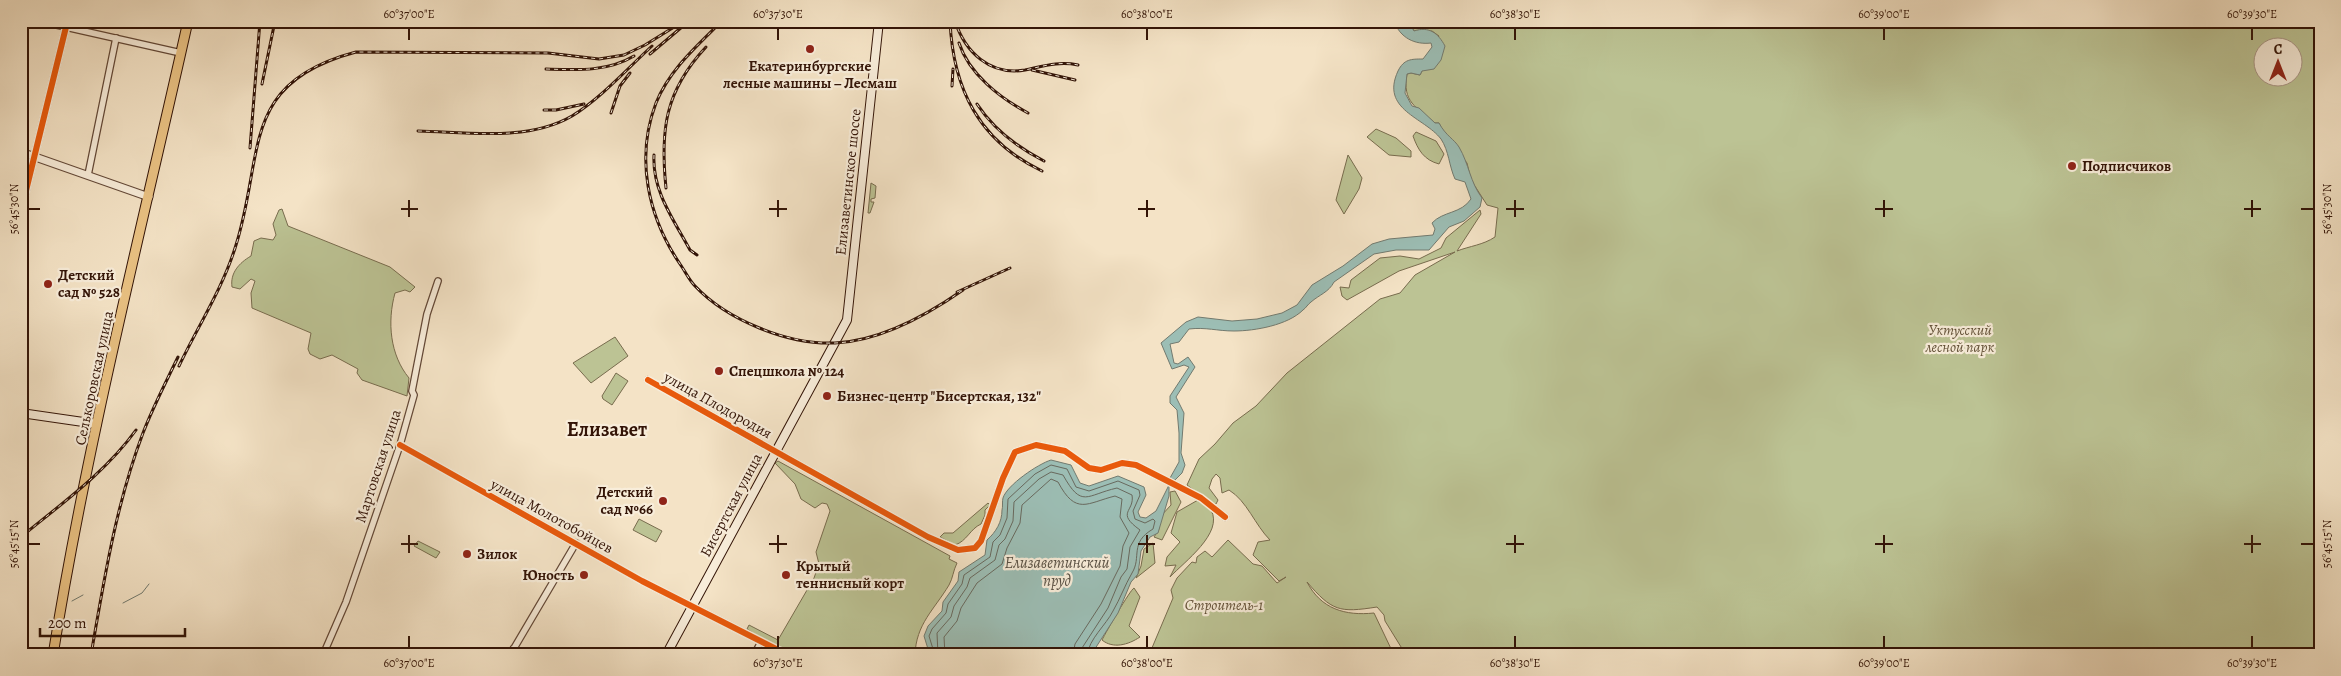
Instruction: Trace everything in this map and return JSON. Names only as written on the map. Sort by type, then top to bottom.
[{"type":"main road","name":"Селькоровская улица","points":[[53,655],[72,546],[97,424],[188,21]]},
{"type":"main road","name":"Елизаветинское шоссе","points":[[836,343],[847,320],[879,21]]},
{"type":"main road","name":"Бисертская улица","points":[[666,655],[836,343]]},
{"type":"main road","points":[[21,413],[97,424]]},
{"type":"street","points":[[40,21],[181,54]]},
{"type":"street","points":[[21,211],[66,27]]},
{"type":"street","points":[[88,175],[116,38]]},
{"type":"street","points":[[21,152],[149,197]]},
{"type":"street","name":"Мартовская улица","points":[[323,655],[346,602],[400,445],[414,395],[412,391],[427,314],[438,280]]},
{"type":"street","name":"улица Плодородия","points":[[648,380],[700,411],[776,451],[928,537],[958,550],[975,548],[981,541],[1003,478],[1015,452],[1036,445],[1065,450],[1089,468],[1101,470],[1122,463],[1136,465],[1201,498],[1225,517]]},
{"type":"street","name":"улица Молотобойцев","points":[[400,445],[515,511],[692,607],[788,655]]},
{"type":"street","points":[[522,655],[512,652],[576,543]]},
{"type":"street","points":[[754,655],[761,642]]},
{"type":"green space","name":"Уктусский лесной парк","points":[[1408,21],[2320,21],[2320,655],[1406,655],[1385,621],[1384,615],[1377,607],[1354,610],[1337,608],[1323,599],[1307,582],[1319,599],[1335,609],[1353,613],[1374,613],[1394,655],[1149,655],[1173,598],[1171,590],[1177,578],[1192,562],[1196,563],[1197,557],[1205,551],[1212,557],[1228,540],[1253,564],[1262,566],[1277,583],[1286,577],[1279,581],[1253,555],[1258,542],[1270,540],[1241,500],[1229,490],[1222,493],[1220,478],[1216,474],[1209,488],[1218,500],[1216,504],[1209,502],[1187,485],[1199,459],[1233,423],[1256,406],[1287,373],[1380,299],[1400,293],[1415,275],[1455,252],[1399,271],[1347,300],[1342,296],[1340,287],[1349,288],[1351,280],[1380,258],[1400,256],[1419,259],[1441,248],[1446,238],[1480,210],[1481,214],[1457,251],[1481,244],[1495,237],[1498,208],[1487,205],[1471,180],[1467,163],[1444,134],[1439,123],[1435,123],[1416,108],[1409,98],[1406,83],[1407,74],[1420,75],[1439,36],[1432,31],[1414,31]]},
{"type":"green space","points":[[1376,129],[1396,138],[1411,151],[1411,157],[1389,155],[1367,137]]},
{"type":"green space","points":[[1416,132],[1436,141],[1444,154],[1439,164],[1429,160],[1419,150],[1413,136]]},
{"type":"green space","points":[[1348,155],[1362,178],[1359,189],[1344,214],[1336,200]]},
{"type":"green space","points":[[871,183],[876,186],[875,198],[871,199],[871,202],[874,202],[870,213],[868,213]]},
{"type":"green space","points":[[282,209],[288,226],[390,267],[415,287],[410,292],[405,290],[395,293],[391,315],[394,349],[409,378],[407,396],[362,380],[357,373],[358,369],[332,355],[320,359],[310,354],[308,349],[311,333],[252,308],[251,293],[255,281],[251,279],[240,289],[232,287],[232,277],[239,265],[251,256],[254,241],[261,238],[273,240],[276,235],[273,224],[279,210]]},
{"type":"green space","points":[[615,337],[628,356],[591,383],[573,363]]},
{"type":"green space","points":[[616,373],[628,381],[612,405],[603,399],[602,396]]},
{"type":"green space","points":[[778,461],[950,556],[949,559],[957,563],[949,585],[922,626],[916,644],[915,655],[794,655],[766,642],[747,629],[749,625],[778,640],[814,578],[819,564],[816,552],[830,511],[827,504],[822,503],[815,508],[801,499],[795,484],[775,463]]},
{"type":"green space","points":[[1175,491],[1181,502],[1162,540],[1154,537],[1159,529],[1160,517],[1171,505],[1170,492]]},
{"type":"green space","points":[[1198,500],[1211,510],[1214,519],[1212,528],[1201,546],[1170,577],[1176,565],[1165,566],[1167,557],[1180,542],[1171,533],[1177,512]]},
{"type":"green space","points":[[988,503],[990,505],[985,510],[981,524],[963,541],[955,545],[940,537],[944,533],[953,533]]},
{"type":"green space","points":[[639,519],[662,531],[656,542],[633,530]]},
{"type":"green space","points":[[418,541],[440,552],[436,558],[414,546]]},
{"type":"green space","points":[[1153,543],[1155,563],[1136,578],[1141,566],[1144,549]]},
{"type":"green space","points":[[1134,588],[1140,597],[1129,626],[1140,637],[1121,645],[1106,643],[1102,640],[1123,603]]},
{"type":"water","points":[[1394,21],[1408,21],[1414,31],[1429,30],[1439,37],[1445,46],[1441,60],[1434,69],[1422,71],[1420,75],[1407,74],[1405,93],[1412,106],[1419,108],[1435,123],[1439,123],[1459,147],[1482,198],[1480,207],[1464,221],[1449,227],[1429,250],[1396,250],[1374,254],[1334,282],[1327,291],[1289,320],[1271,326],[1242,331],[1189,329],[1179,342],[1170,344],[1174,363],[1178,364],[1188,357],[1195,367],[1176,397],[1184,413],[1181,453],[1185,465],[1182,473],[1175,480],[1170,478],[1179,462],[1179,433],[1177,410],[1170,403],[1170,396],[1189,367],[1184,365],[1172,369],[1161,343],[1186,322],[1198,317],[1232,321],[1257,319],[1282,313],[1297,305],[1312,285],[1343,266],[1372,244],[1389,239],[1433,235],[1435,229],[1432,223],[1436,219],[1457,210],[1471,199],[1465,182],[1455,179],[1446,148],[1441,139],[1434,131],[1406,111],[1399,104],[1395,95],[1394,84],[1400,67],[1408,61],[1423,59],[1432,47],[1431,43],[1419,43],[1404,36]]},
{"type":"water","name":"Елизаветинский пруд","points":[[1051,460],[1071,465],[1080,483],[1089,486],[1118,476],[1144,487],[1146,495],[1138,512],[1140,517],[1146,518],[1156,511],[1169,485],[1169,496],[1158,533],[1150,537],[1141,551],[1138,574],[1131,582],[1118,613],[1091,655],[926,655],[928,649],[924,636],[928,626],[942,611],[943,602],[958,581],[959,572],[985,555],[987,540],[1000,523],[1003,499],[1006,493],[1010,487],[1024,476]]},
{"type":"waterway","points":[[123,603],[142,593],[149,584]]},
{"type":"waterway","points":[[72,601],[83,595]]},
{"type":"railway","points":[[250,148],[260,21]]},
{"type":"railway","points":[[262,84],[275,21]]},
{"type":"railway","points":[[650,54],[689,21]]},
{"type":"railway","points":[[722,21],[694,49],[669,79],[656,103],[646,145],[648,186],[653,207],[669,246],[693,284],[708,298],[741,320],[778,335],[817,343],[852,341],[886,332],[934,309],[963,290]]},
{"type":"railway","points":[[950,21],[952,46],[957,69],[964,90],[974,110],[986,128],[1001,144],[1020,159],[1042,171]]},
{"type":"railway","points":[[955,21],[965,43],[972,52],[990,65],[1001,69],[1012,71],[1058,64],[1078,65]]},
{"type":"railway","points":[[179,366],[231,261],[245,212],[256,152],[263,126],[274,102],[292,82],[318,65],[356,52],[548,53],[599,59],[624,55],[645,45],[679,24]]},
{"type":"railway","points":[[959,43],[970,65],[978,75],[996,92],[1028,113]]},
{"type":"railway","points":[[418,131],[497,134],[536,129],[554,124],[583,109],[614,83],[652,46]]},
{"type":"railway","points":[[666,188],[664,148],[668,112],[682,79],[692,63],[706,47]]},
{"type":"railway","points":[[546,69],[592,69],[613,65],[634,56]]},
{"type":"railway","points":[[952,86],[953,69]]},
{"type":"railway","points":[[1032,70],[1075,80]]},
{"type":"railway","points":[[611,113],[620,86],[630,73]]},
{"type":"railway","points":[[544,110],[556,110],[584,104]]},
{"type":"railway","points":[[977,104],[991,122],[1007,137],[1044,161]]},
{"type":"railway","points":[[654,155],[654,168],[665,205],[690,250],[697,255]]},
{"type":"railway","points":[[957,292],[1010,268]]},
{"type":"railway","points":[[91,655],[112,542],[125,487],[147,423],[178,357]]},
{"type":"railway","points":[[21,537],[97,474],[136,430]]},
{"type":"cycle path","points":[[21,211],[66,27]]},
{"type":"cycle path","points":[[648,380],[928,537],[958,550],[975,548],[981,541],[1003,478],[1015,452],[1036,445],[1065,451],[1089,468],[1101,470],[1122,463],[1136,465],[1201,498],[1225,517]]},
{"type":"cycle path","points":[[400,445],[642,581],[788,655]]},
{"type":"place","name":"Екатеринбургские лесные машины – Лесмаш","points":[[810,49]]},
{"type":"place","name":"Подписчиков","points":[[2072,166]]},
{"type":"place","name":"Детский сад № 528","points":[[48,284]]},
{"type":"place","name":"Спецшкола № 124","points":[[719,371]]},
{"type":"place","name":"Бизнес-центр \"Бисертская, 132\"","points":[[827,396]]},
{"type":"place","name":"Детский сад №66","points":[[663,501]]},
{"type":"place","name":"Зилок","points":[[467,554]]},
{"type":"place","name":"Юность","points":[[584,575]]},
{"type":"place","name":"Крытый теннисный корт","points":[[786,575]]},
{"type":"district","name":"Елизавет","points":[[607,429]]},
{"type":"park label","name":"Строитель-1","points":[[1224,605]]}]
